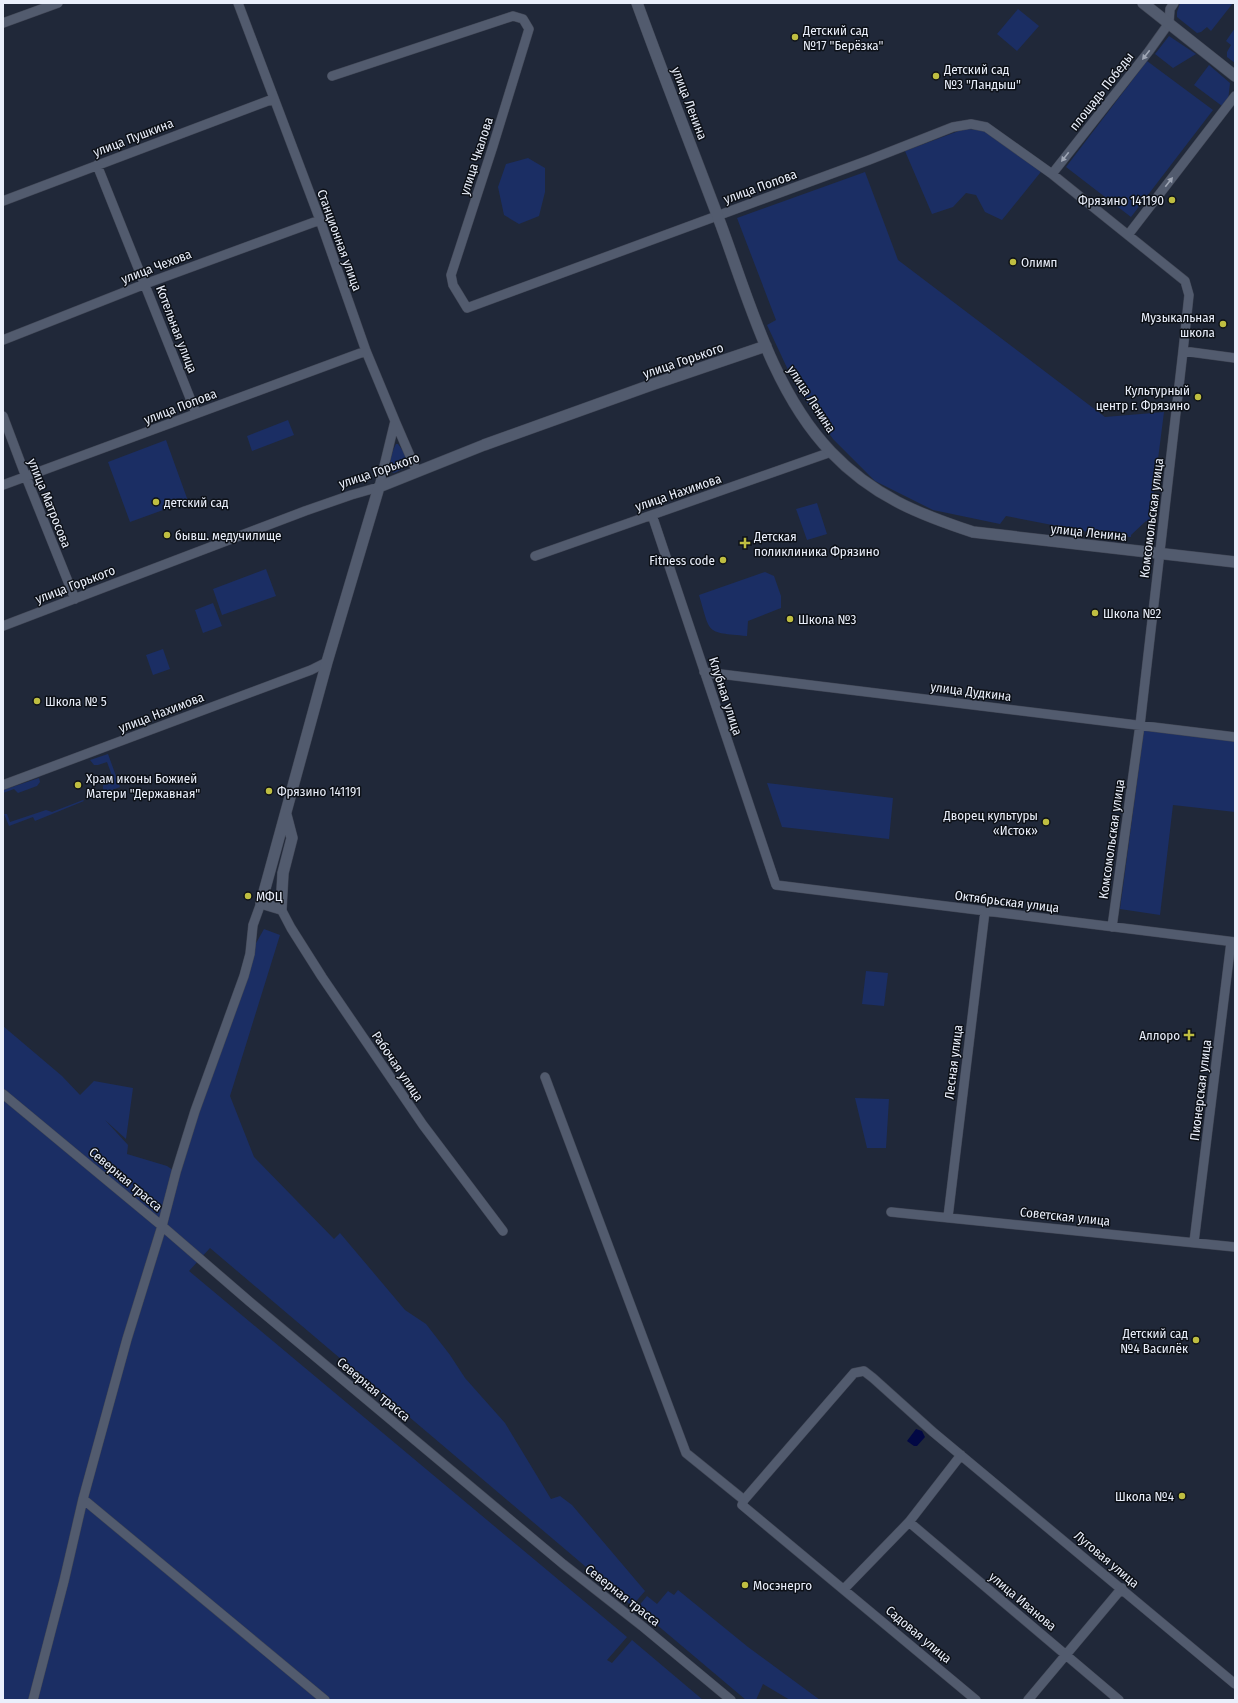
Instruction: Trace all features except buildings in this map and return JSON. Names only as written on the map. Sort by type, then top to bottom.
[{"type":"street","points":[[3,23],[58,3]]},
{"type":"street","name":"Станционная улица","points":[[238,3],[320,220],[366,351],[417,472]]},
{"type":"street","name":"улица Ленина","points":[[637,3],[775,367],[798,408],[831,452],[863,481],[899,504],[935,520],[973,532],[1235,562]]},
{"type":"street","points":[[1143,3],[1235,76]]},
{"type":"street","points":[[1169,23],[1170,9],[1174,3]]},
{"type":"street","name":"улица Чкалова","points":[[332,76],[514,16],[523,19],[529,29],[451,275],[453,285],[467,308]]},
{"type":"street","name":"площадь Победы","points":[[1052,174],[1149,51],[1169,23]]},
{"type":"street","points":[[1128,235],[1235,96]]},
{"type":"street","name":"улица Пушкина","points":[[3,200],[273,99]]},
{"type":"street","name":"улица Попова","points":[[467,308],[869,160],[953,127],[971,124],[986,127],[1052,174]]},
{"type":"street","name":"Котельная улица","points":[[98,164],[196,414]]},
{"type":"street","name":"Комсомольская улица","points":[[1052,174],[1178,274],[1185,281],[1188,287],[1189,295],[1140,725],[1112,927]]},
{"type":"street","name":"улица Чехова","points":[[3,340],[145,284],[320,220]]},
{"type":"street","name":"улица Горького","points":[[3,626],[305,511],[379,487],[484,445],[650,385],[766,346]]},
{"type":"street","name":"улица Попова","points":[[3,485],[366,351]]},
{"type":"street","points":[[1183,351],[1235,358]]},
{"type":"street","name":"улица Матросова","points":[[3,416],[75,599]]},
{"type":"street","points":[[33,1700],[64,1581],[83,1499],[127,1339],[162,1226],[176,1172],[195,1111],[244,976],[250,954],[253,925],[261,903],[327,662],[379,487],[395,421]]},
{"type":"street","name":"улица Нахимова","points":[[535,556],[831,452]]},
{"type":"street","name":"Клубная улица","points":[[652,515],[776,885]]},
{"type":"street","name":"улица Нахимова","points":[[3,785],[315,668],[327,662]]},
{"type":"street","name":"улица Дудкина","points":[[704,672],[1235,736]]},
{"type":"street","points":[[261,903],[282,909],[283,873],[292,838],[286,815]]},
{"type":"street","name":"Октябрьская улица","points":[[776,885],[1233,942]]},
{"type":"street","name":"Рабочая улица","points":[[282,909],[291,928],[322,977],[423,1125],[502,1231]]},
{"type":"street","name":"Лесная улица","points":[[948,1217],[985,911]]},
{"type":"street","name":"Пионерская улица","points":[[1194,1242],[1233,942]]},
{"type":"street","points":[[545,1077],[686,1453],[744,1500]]},
{"type":"street","name":"Северная трасса","points":[[3,1094],[162,1226],[562,1564],[642,1626],[731,1700]]},
{"type":"street","name":"Советская улица","points":[[891,1212],[1235,1247]]},
{"type":"street","name":"Луговая улица","points":[[744,1500],[854,1373],[864,1371],[933,1432],[1122,1588],[1235,1684]]},
{"type":"street","points":[[844,1589],[910,1522],[961,1455]]},
{"type":"street","points":[[83,1499],[324,1700]]},
{"type":"street","name":"Садовая улица","points":[[744,1500],[742,1505],[976,1700]]},
{"type":"street","name":"улица Иванова","points":[[910,1522],[1119,1700]]},
{"type":"street","points":[[1028,1700],[1122,1588]]},
{"type":"shaded area","points":[[1180,3],[1233,3],[1211,31],[1207,27],[1201,32],[1197,33],[1177,17]]},
{"type":"shaded area","points":[[1018,9],[1039,26],[1017,51],[997,34]]},
{"type":"shaded area","points":[[1235,28],[1235,63],[1227,57],[1227,52],[1231,45],[1226,41]]},
{"type":"shaded area","points":[[1169,36],[1196,54],[1173,68],[1155,54]]},
{"type":"shaded area","points":[[1147,61],[1213,110],[1131,217],[1066,167]]},
{"type":"shaded area","points":[[1209,65],[1230,83],[1228,101],[1222,106],[1194,85]]},
{"type":"shaded area","points":[[964,129],[983,130],[1044,168],[1002,220],[985,212],[976,195],[966,193],[953,207],[932,214],[905,151]]},
{"type":"shaded area","points":[[528,158],[545,168],[545,192],[539,216],[519,224],[504,215],[498,187],[506,164]]},
{"type":"shaded area","points":[[865,172],[898,260],[1105,417],[1164,412],[1150,522],[1146,521],[1131,535],[1131,537],[1104,535],[1006,516],[1000,524],[933,510],[875,481],[833,439],[796,387],[767,325],[776,320],[737,218]]},
{"type":"shaded area","points":[[288,420],[294,435],[252,451],[247,436]]},
{"type":"shaded area","points":[[166,440],[188,501],[130,522],[108,462]]},
{"type":"shaded area","points":[[396,444],[398,444],[406,455],[409,466],[394,473],[390,471],[390,464]]},
{"type":"shaded area","points":[[817,503],[827,534],[807,540],[796,509]]},
{"type":"shaded area","points":[[266,569],[276,596],[222,615],[213,589]]},
{"type":"shaded area","points":[[765,572],[774,576],[781,596],[781,608],[748,621],[747,636],[723,634],[712,629],[708,624],[699,595]]},
{"type":"shaded area","points":[[213,603],[222,626],[203,633],[195,610]]},
{"type":"shaded area","points":[[163,649],[170,669],[153,675],[146,655]]},
{"type":"shaded area","points":[[1144,730],[1235,741],[1235,812],[1173,805],[1160,915],[1120,909]]},
{"type":"shaded area","points":[[108,754],[120,787],[89,799],[103,792],[103,785],[114,781],[107,762],[94,765],[90,760]]},
{"type":"shaded area","points":[[39,778],[40,782],[37,786],[18,793],[14,789],[3,793],[3,790]]},
{"type":"shaded area","points":[[767,783],[893,798],[889,839],[782,827]]},
{"type":"shaded area","points":[[83,800],[84,801],[35,821],[33,817],[9,826],[4,814],[7,814],[10,822],[46,810],[52,812]]},
{"type":"shaded area","points":[[264,929],[280,935],[230,1096],[254,1157],[334,1239],[340,1233],[405,1310],[426,1324],[450,1355],[465,1378],[505,1423],[551,1499],[560,1496],[572,1505],[645,1591],[632,1606],[210,1248],[189,1271],[627,1637],[607,1660],[612,1663],[632,1640],[703,1700],[3,1700],[3,1026],[62,1076],[80,1095],[94,1081],[133,1088],[126,1139],[105,1120],[128,1145],[127,1154],[167,1166],[176,1172],[250,954]]},
{"type":"shaded area","points":[[866,971],[888,973],[884,1006],[862,1004]]},
{"type":"shaded area","points":[[855,1098],[889,1099],[886,1148],[867,1148]]},
{"type":"shaded area","points":[[916,1429],[922,1431],[925,1437],[917,1446],[914,1446],[907,1441]]},
{"type":"shaded area","points":[[678,1590],[748,1647],[820,1700],[790,1700],[763,1684],[756,1700],[746,1700],[637,1608],[647,1596],[657,1604],[668,1591],[674,1595]]},
{"type":"place","name":"Детский сад №17 \"Берёзка\"","points":[[795,37]]},
{"type":"place","name":"Детский сад №3 \"Ландыш\"","points":[[936,76]]},
{"type":"place","name":"Фрязино 141190","points":[[1172,200]]},
{"type":"place","name":"Олимп","points":[[1013,262]]},
{"type":"place","name":"Музыкальная школа","points":[[1223,324]]},
{"type":"place","name":"Культурный центр г. Фрязино","points":[[1198,397]]},
{"type":"place","name":"детский сад","points":[[156,502]]},
{"type":"place","name":"бывш. медучилище","points":[[167,535]]},
{"type":"place","name":"Детская поликлиника Фрязино","points":[[745,543]]},
{"type":"place","name":"Fitness code","points":[[723,560]]},
{"type":"place","name":"Школа №2","points":[[1095,613]]},
{"type":"place","name":"Школа №3","points":[[790,619]]},
{"type":"place","name":"Школа № 5","points":[[37,701]]},
{"type":"place","name":"Храм иконы Божией Матери \"Державная\"","points":[[78,785]]},
{"type":"place","name":"Фрязино 141191","points":[[269,791]]},
{"type":"place","name":"Дворец культуры «Исток»","points":[[1046,822]]},
{"type":"place","name":"МФЦ","points":[[248,896]]},
{"type":"place","name":"Аллоро","points":[[1189,1035]]},
{"type":"place","name":"Детский сад №4 Василёк","points":[[1196,1340]]},
{"type":"place","name":"Школа №4","points":[[1182,1496]]},
{"type":"place","name":"Мосэнерго","points":[[745,1585]]}]
